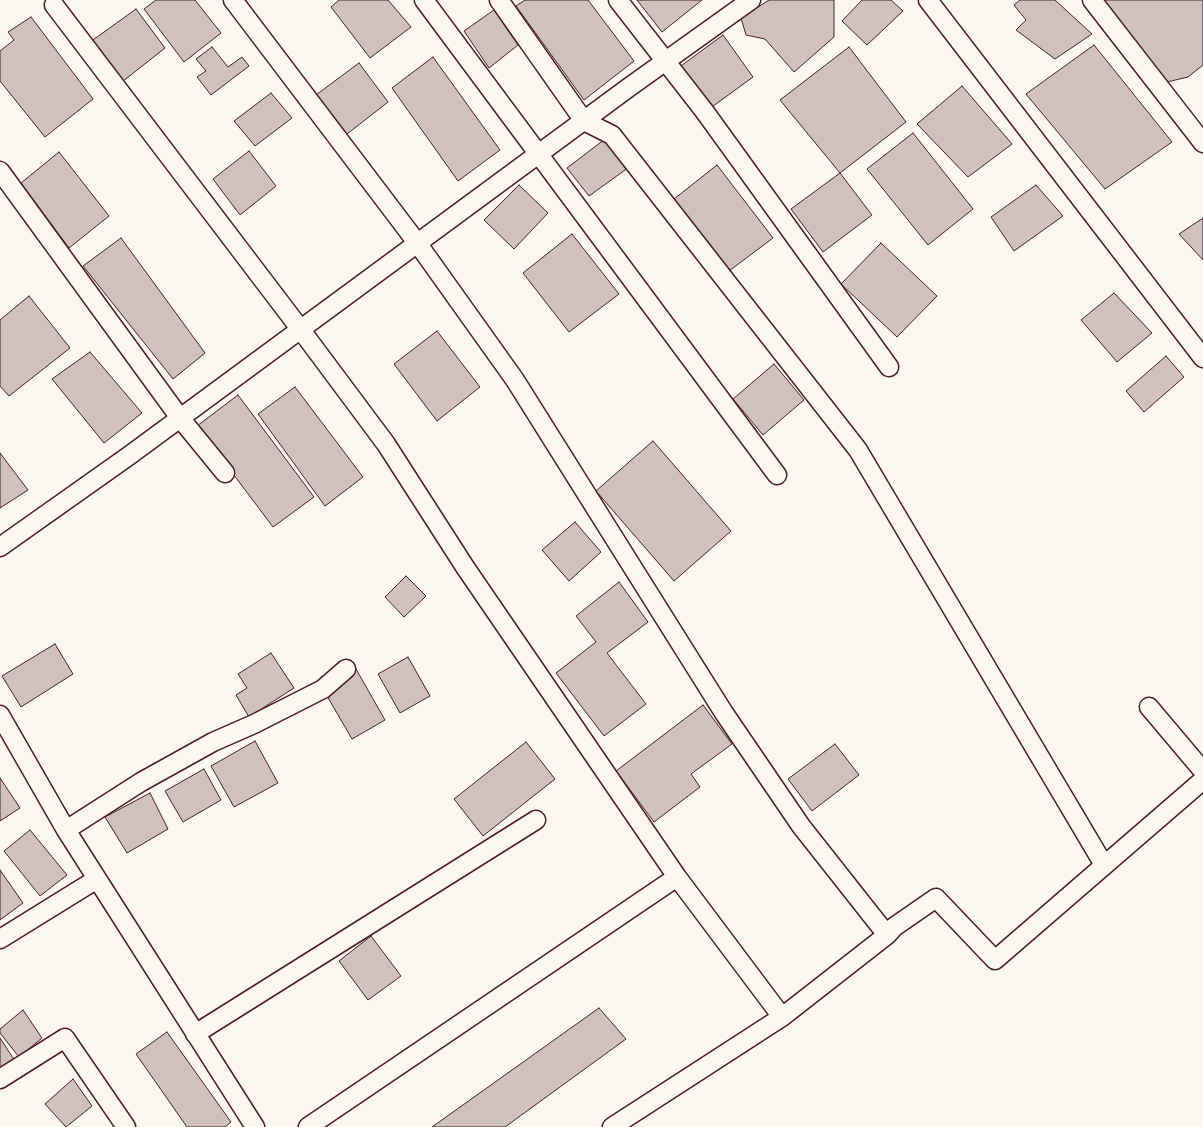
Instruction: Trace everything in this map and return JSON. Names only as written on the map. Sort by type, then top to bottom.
[{"type":"street","points":[[233,0],[418,244],[515,380],[724,713],[801,826],[887,935]]},
{"type":"street","points":[[424,0],[540,154],[777,475]]},
{"type":"street","points":[[499,0],[584,121],[612,135],[858,450],[1104,865]]},
{"type":"street","points":[[618,0],[705,112],[889,367]]},
{"type":"street","points":[[0,548],[301,330],[665,61],[751,0]]},
{"type":"street","points":[[928,0],[1203,358]]},
{"type":"street","points":[[1092,0],[1203,143]]},
{"type":"street","points":[[54,5],[386,444],[465,567],[677,877],[782,1017]]},
{"type":"street","points":[[0,171],[180,418],[225,473]]},
{"type":"street","points":[[66,830],[141,782],[207,746],[323,689],[346,669]]},
{"type":"street","points":[[1149,707],[1203,771]]},
{"type":"street","points":[[0,715],[6,738],[255,1127]]},
{"type":"street","points":[[612,1127],[782,1017],[887,935],[894,927],[936,898],[995,960],[1203,780]]},
{"type":"street","points":[[195,1034],[536,820]]},
{"type":"street","points":[[308,1127],[677,877]]},
{"type":"street","points":[[0,939],[97,879]]},
{"type":"street","points":[[0,1079],[65,1038],[126,1127]]},
{"type":"building","points":[[156,0],[195,0],[221,33],[184,62],[144,9]]},
{"type":"building","points":[[339,0],[388,0],[411,27],[370,58],[331,7]]},
{"type":"building","points":[[525,0],[588,0],[634,61],[584,100],[516,6]]},
{"type":"building","points":[[637,0],[702,0],[662,32]]},
{"type":"building","points":[[769,0],[834,0],[834,37],[794,72],[765,39],[746,35],[741,18]]},
{"type":"building","points":[[862,0],[891,0],[903,11],[867,45],[842,21]]},
{"type":"building","points":[[1020,0],[1055,0],[1092,34],[1055,59],[1016,30],[1026,20],[1014,5]]},
{"type":"building","points":[[1106,0],[1203,0],[1203,65],[1188,77],[1167,82],[1097,7]]},
{"type":"building","points":[[136,9],[165,48],[122,82],[93,40]]},
{"type":"building","points":[[494,10],[518,45],[489,68],[464,31]]},
{"type":"building","points":[[31,17],[93,99],[45,137],[0,81],[0,51],[14,40],[8,32]]},
{"type":"building","points":[[723,35],[753,77],[705,112],[674,71]]},
{"type":"building","points":[[1094,45],[1172,142],[1105,189],[1026,94]]},
{"type":"building","points":[[212,47],[228,67],[242,57],[249,66],[211,95],[197,77],[206,71],[196,59]]},
{"type":"building","points":[[849,47],[906,122],[840,173],[780,100]]},
{"type":"building","points":[[433,57],[500,150],[458,181],[392,88]]},
{"type":"building","points":[[359,63],[388,102],[347,134],[316,95]]},
{"type":"building","points":[[962,86],[1012,144],[968,177],[917,124]]},
{"type":"building","points":[[271,93],[292,118],[255,146],[234,121]]},
{"type":"building","points":[[913,133],[973,209],[928,245],[867,169]]},
{"type":"building","points":[[609,136],[632,165],[589,196],[567,168]]},
{"type":"building","points":[[249,151],[276,186],[240,215],[213,179]]},
{"type":"building","points":[[59,152],[109,216],[69,248],[21,183]]},
{"type":"building","points":[[717,165],[773,238],[725,274],[669,203]]},
{"type":"building","points":[[840,173],[872,215],[823,252],[791,209]]},
{"type":"building","points":[[519,185],[548,213],[514,249],[484,220]]},
{"type":"building","points":[[1036,185],[1063,216],[1014,251],[991,217]]},
{"type":"building","points":[[1203,218],[1203,260],[1179,234]]},
{"type":"building","points":[[572,234],[619,294],[569,332],[523,273]]},
{"type":"building","points":[[121,238],[205,353],[173,379],[83,266]]},
{"type":"building","points":[[881,243],[937,296],[897,337],[841,284]]},
{"type":"building","points":[[1114,293],[1152,333],[1117,362],[1081,320]]},
{"type":"building","points":[[29,296],[70,348],[9,396],[0,386],[0,320]]},
{"type":"building","points":[[437,331],[480,387],[437,421],[394,364]]},
{"type":"building","points":[[90,352],[142,413],[104,443],[52,379]]},
{"type":"building","points":[[1166,356],[1184,377],[1144,412],[1126,391]]},
{"type":"building","points":[[774,364],[804,400],[763,435],[733,399]]},
{"type":"building","points":[[295,387],[363,477],[325,506],[258,414]]},
{"type":"building","points":[[238,395],[314,497],[273,527],[197,426]]},
{"type":"building","points":[[653,441],[731,531],[674,581],[596,491]]},
{"type":"building","points":[[0,453],[28,490],[0,508]]},
{"type":"building","points":[[575,522],[601,552],[569,581],[542,550]]},
{"type":"building","points":[[406,576],[426,596],[404,617],[385,597]]},
{"type":"building","points":[[619,582],[648,622],[607,653],[646,704],[604,736],[556,673],[596,642],[576,616]]},
{"type":"building","points":[[55,644],[73,674],[21,707],[2,676]]},
{"type":"building","points":[[271,653],[294,688],[249,717],[236,695],[247,688],[238,674]]},
{"type":"building","points":[[408,657],[430,696],[400,713],[378,674]]},
{"type":"building","points":[[356,669],[385,720],[352,739],[323,689]]},
{"type":"building","points":[[703,705],[732,744],[691,774],[700,787],[654,822],[616,771]]},
{"type":"building","points":[[255,741],[278,783],[234,807],[211,766]]},
{"type":"building","points":[[526,742],[555,779],[483,836],[454,799]]},
{"type":"building","points":[[835,744],[859,775],[812,811],[788,779]]},
{"type":"building","points":[[204,769],[221,800],[183,822],[165,791]]},
{"type":"building","points":[[0,778],[20,808],[0,821]]},
{"type":"building","points":[[150,793],[168,829],[127,853],[105,817]]},
{"type":"building","points":[[30,830],[67,875],[40,896],[4,851]]},
{"type":"building","points":[[0,870],[23,903],[0,920]]},
{"type":"building","points":[[371,936],[401,976],[368,1000],[339,961]]},
{"type":"building","points":[[599,1008],[626,1039],[505,1127],[432,1127]]},
{"type":"building","points":[[23,1010],[42,1038],[19,1057],[0,1033],[0,1029]]},
{"type":"building","points":[[167,1032],[231,1122],[225,1127],[187,1127],[136,1054]]},
{"type":"building","points":[[0,1038],[15,1061],[0,1069]]},
{"type":"building","points":[[73,1079],[92,1106],[66,1127],[45,1104]]}]
